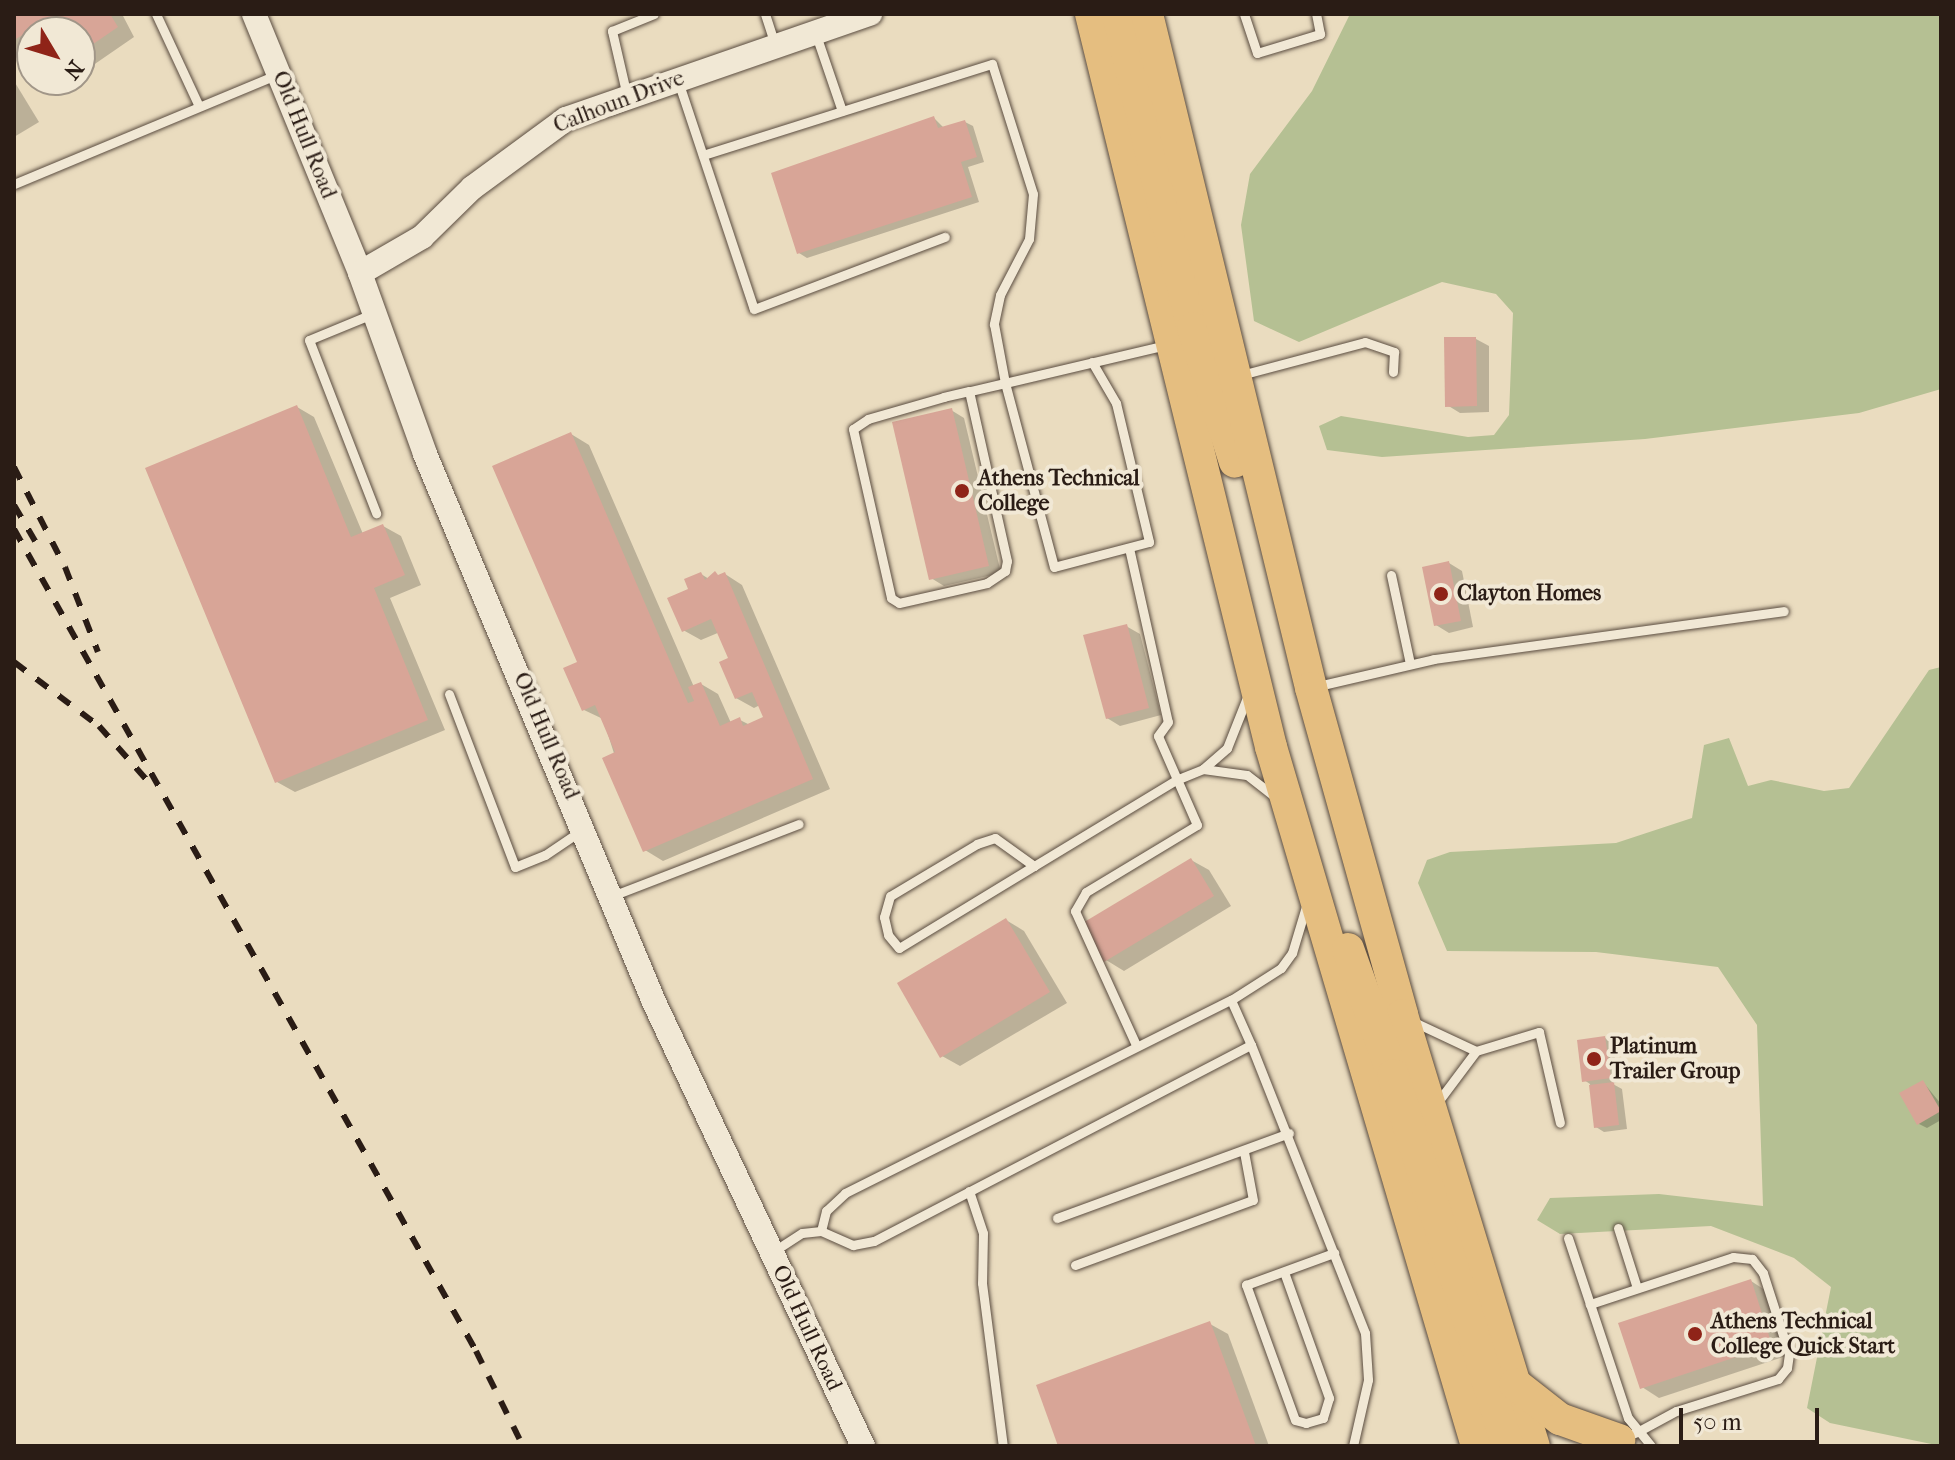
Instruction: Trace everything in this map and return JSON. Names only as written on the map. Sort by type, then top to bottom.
[{"type":"highway","points":[[1091,14],[1170,344],[1288,810],[1477,1446]]},
{"type":"highway","points":[[1118,14],[1193,328],[1240,479],[1276,544]]},
{"type":"highway","points":[[1147,14],[1311,688],[1402,1015],[1534,1446]]},
{"type":"highway","points":[[1300,854],[1330,898],[1393,1075],[1508,1446]]},
{"type":"highway","points":[[1515,1384],[1560,1419],[1621,1439]]},
{"type":"main road","name":"Old Hull Road","points":[[254,14],[360,273],[425,454],[584,828],[654,1002],[742,1180],[771,1253],[863,1446]]},
{"type":"main road","name":"Calhoun Drive","points":[[360,273],[422,237],[472,188],[546,129],[627,96],[870,14]]},
{"type":"lane","points":[[156,14],[198,104]]},
{"type":"lane","points":[[627,96],[612,31],[654,14]]},
{"type":"lane","points":[[765,14],[775,45]]},
{"type":"lane","points":[[1244,14],[1257,53],[1320,34],[1316,14]]},
{"type":"lane","points":[[815,32],[842,111]]},
{"type":"lane","points":[[703,155],[992,64],[1033,194],[1029,239],[1000,295],[994,324],[1005,383],[1054,567],[1149,542],[1116,403],[1092,362]]},
{"type":"lane","points":[[14,184],[198,104],[279,74]]},
{"type":"lane","points":[[678,78],[754,309],[945,237]]},
{"type":"lane","points":[[375,313],[309,340],[376,513]]},
{"type":"lane","points":[[1234,378],[1365,342],[1394,352],[1393,372]]},
{"type":"lane","points":[[969,391],[1007,561],[1005,571],[987,583],[899,603],[891,598],[853,429],[868,419],[969,391],[1170,344]]},
{"type":"lane","points":[[1129,548],[1168,722],[1158,736],[1197,825],[1086,892],[1075,911],[1084,941],[1136,1045]]},
{"type":"lane","points":[[1391,575],[1410,664]]},
{"type":"lane","points":[[1311,688],[1410,664],[1784,611]]},
{"type":"lane","points":[[1034,866],[1021,852],[995,838],[977,844],[890,896],[884,917],[888,935],[899,948],[1176,780],[1203,769],[1234,738],[1253,675]]},
{"type":"lane","points":[[449,694],[515,867],[545,855],[584,828]]},
{"type":"lane","points":[[1203,769],[1247,775],[1288,810]]},
{"type":"lane","points":[[612,896],[799,824]]},
{"type":"lane","points":[[821,1231],[826,1211],[845,1193],[1265,981],[1292,953],[1310,891]]},
{"type":"lane","points":[[1231,1000],[1289,1133],[1370,1353],[1353,1446]]},
{"type":"lane","points":[[1402,1015],[1440,1038],[1476,1051],[1539,1032],[1560,1123]]},
{"type":"lane","points":[[771,1253],[802,1233],[821,1231],[861,1245],[1251,1045]]},
{"type":"lane","points":[[1432,1112],[1476,1051]]},
{"type":"lane","points":[[1057,1218],[1289,1133]]},
{"type":"lane","points":[[1075,1265],[1253,1200],[1244,1152]]},
{"type":"lane","points":[[969,1191],[983,1233],[982,1283],[1003,1446]]},
{"type":"lane","points":[[1618,1228],[1637,1288]]},
{"type":"lane","points":[[1568,1238],[1628,1418],[1621,1439]]},
{"type":"lane","points":[[1284,1272],[1327,1392],[1323,1418],[1295,1420],[1246,1285],[1334,1253]]},
{"type":"lane","points":[[1590,1304],[1733,1257],[1752,1259],[1763,1273],[1789,1354],[1778,1379],[1676,1411],[1621,1439]]},
{"type":"lane","points":[[1621,1439],[1651,1446]]},
{"type":"green space","points":[[1350,14],[1941,14],[1941,389],[1859,413],[1645,439],[1382,457],[1327,450],[1319,426],[1341,416],[1468,437],[1494,435],[1509,415],[1513,313],[1496,294],[1442,282],[1299,342],[1254,321],[1241,225],[1250,174],[1312,91]]},
{"type":"green space","points":[[1941,667],[1941,1446],[1830,1423],[1807,1408],[1831,1287],[1794,1258],[1711,1226],[1560,1234],[1537,1220],[1550,1198],[1659,1194],[1763,1206],[1757,1025],[1718,967],[1596,952],[1447,951],[1418,883],[1427,860],[1450,852],[1616,843],[1692,818],[1704,745],[1729,738],[1748,786],[1771,780],[1824,791],[1849,788],[1929,670]]},
{"type":"building","points":[[14,14],[110,14],[118,27],[96,42],[96,16],[16,16],[14,40]]},
{"type":"building","points":[[934,116],[938,128],[965,120],[977,157],[961,162],[972,197],[797,254],[771,173]]},
{"type":"building","points":[[1444,337],[1476,337],[1477,406],[1445,407]]},
{"type":"building","points":[[297,405],[351,537],[383,524],[405,575],[374,588],[428,720],[275,783],[145,468]]},
{"type":"building","points":[[952,408],[989,566],[929,580],[892,422]]},
{"type":"building","points":[[571,432],[688,703],[694,701],[688,687],[701,682],[720,726],[740,717],[743,726],[763,717],[752,692],[735,699],[719,662],[728,658],[711,619],[682,632],[667,598],[688,589],[684,579],[701,572],[705,580],[715,571],[718,575],[725,572],[813,779],[643,852],[602,758],[615,752],[595,705],[582,711],[563,668],[577,662],[492,466]]},
{"type":"building","name":"Clayton Homes","points":[[1449,561],[1461,621],[1434,626],[1422,567]]},
{"type":"building","points":[[1127,624],[1149,708],[1106,719],[1083,635]]},
{"type":"building","points":[[1191,858],[1214,896],[1104,962],[1081,924]]},
{"type":"building","points":[[1006,918],[1050,992],[940,1058],[897,983]]},
{"type":"building","name":"Platinum Trailer Group","points":[[1605,1036],[1611,1078],[1582,1082],[1577,1040]]},
{"type":"building","points":[[1923,1080],[1941,1111],[1917,1125],[1899,1093]]},
{"type":"building","points":[[1614,1082],[1619,1125],[1594,1128],[1589,1085]]},
{"type":"building","name":"Athens Technical College Quick Start","points":[[1751,1279],[1772,1345],[1640,1389],[1618,1323]]},
{"type":"building","points":[[1210,1321],[1256,1446],[1058,1446],[1036,1385]]},
{"type":"railway","points":[[14,467],[65,567],[98,652]]},
{"type":"railway","points":[[14,505],[35,541]]},
{"type":"railway","points":[[14,529],[476,1351],[523,1446]]},
{"type":"railway","points":[[14,662],[99,726],[153,787]]},
{"type":"place","name":"Athens Technical College","points":[[962,491]]},
{"type":"place","name":"Clayton Homes","points":[[1441,594]]},
{"type":"place","name":"Platinum Trailer Group","points":[[1594,1059]]},
{"type":"place","name":"Athens Technical College Quick Start","points":[[1695,1334]]}]
